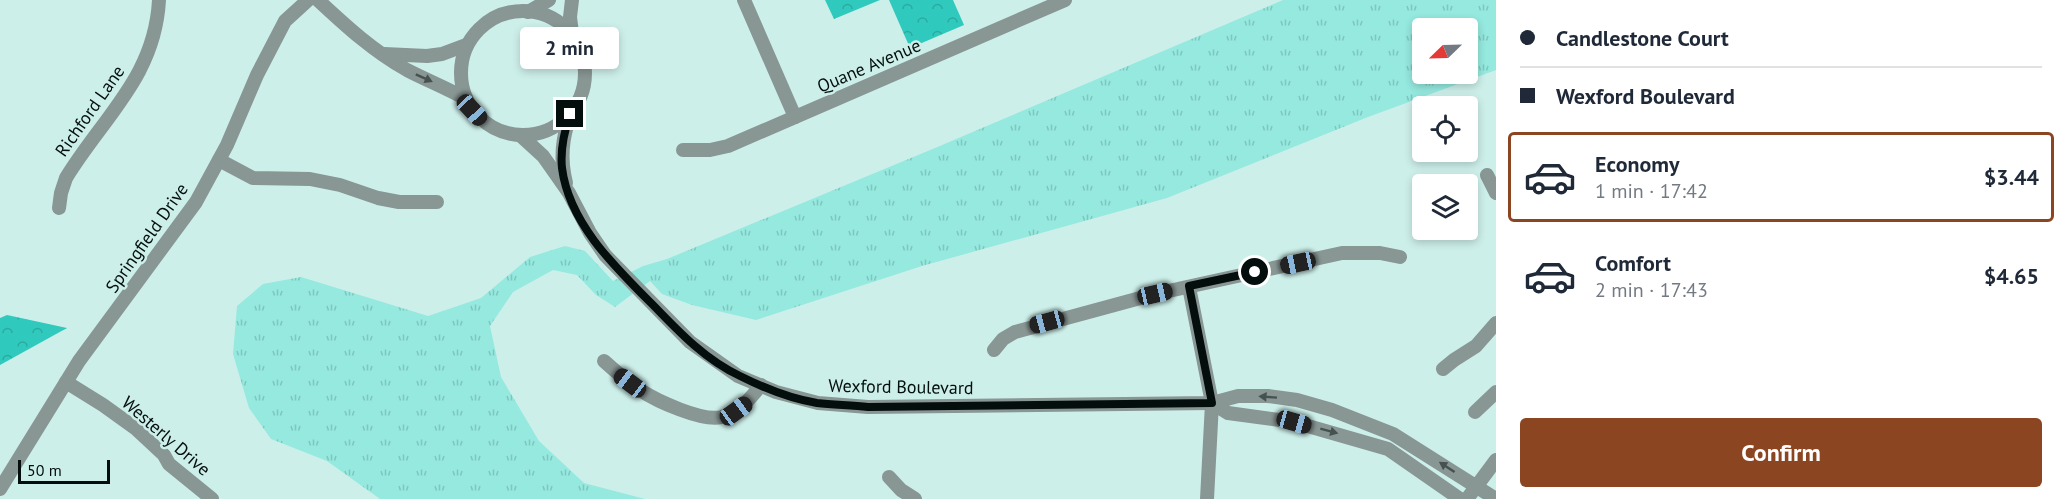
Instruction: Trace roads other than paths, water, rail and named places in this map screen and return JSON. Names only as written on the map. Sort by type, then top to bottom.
[{"type":"street","name":"Richford Lane","points":[[59,208],[66,178],[130,89],[141,70],[154,33],[159,0]]},
{"type":"street","name":"Springfield Drive","points":[[0,489],[79,361],[196,202],[219,160],[257,75],[285,21],[308,0]]},
{"type":"street","points":[[318,0],[355,35],[405,69],[440,84],[466,99]]},
{"type":"street","points":[[528,12],[549,0]]},
{"type":"street","points":[[466,45],[460,72],[462,89],[466,99],[481,119],[506,133],[520,135],[546,131],[559,124],[579,103],[586,79],[584,55],[572,33],[570,17],[573,0]]},
{"type":"street","points":[[744,0],[795,117]]},
{"type":"street","name":"Quane Avenue","points":[[683,150],[710,150],[728,146],[1065,0]]},
{"type":"street","points":[[384,54],[427,56],[442,54],[466,45],[482,27],[492,20],[516,12],[528,12],[552,19],[572,33]]},
{"type":"street","name":"Wexford Boulevard","points":[[569,194],[562,169],[562,148],[563,135],[570,114]]},
{"type":"street","name":"Wexford Boulevard","points":[[520,135],[543,156],[569,194],[578,213],[605,255],[690,342],[738,376],[793,398],[818,403],[868,407],[1212,403],[1238,396],[1268,396],[1297,400],[1332,410],[1393,434],[1496,499]]},
{"type":"street","points":[[219,160],[253,178],[310,179],[340,185],[388,200],[437,202]]},
{"type":"street","points":[[1487,175],[1496,193]]},
{"type":"street","points":[[994,350],[1004,339],[1025,328],[1189,286],[1342,253],[1380,252],[1400,257]]},
{"type":"street","points":[[1189,286],[1212,403],[1207,499]]},
{"type":"street","points":[[1443,369],[1476,346],[1496,323]]},
{"type":"street","points":[[604,361],[642,391],[695,416],[706,418],[723,417],[736,411],[748,402],[761,385]]},
{"type":"street","name":"Westerly Drive","points":[[66,382],[135,428],[164,455],[169,464],[212,499]]},
{"type":"street","points":[[1475,412],[1496,392]]},
{"type":"street","name":"Wexford Boulevard","points":[[1212,403],[1228,413],[1294,422],[1388,449],[1460,499]]},
{"type":"street","points":[[1467,499],[1496,460]]},
{"type":"street","points":[[889,477],[901,490],[915,499]]}]
